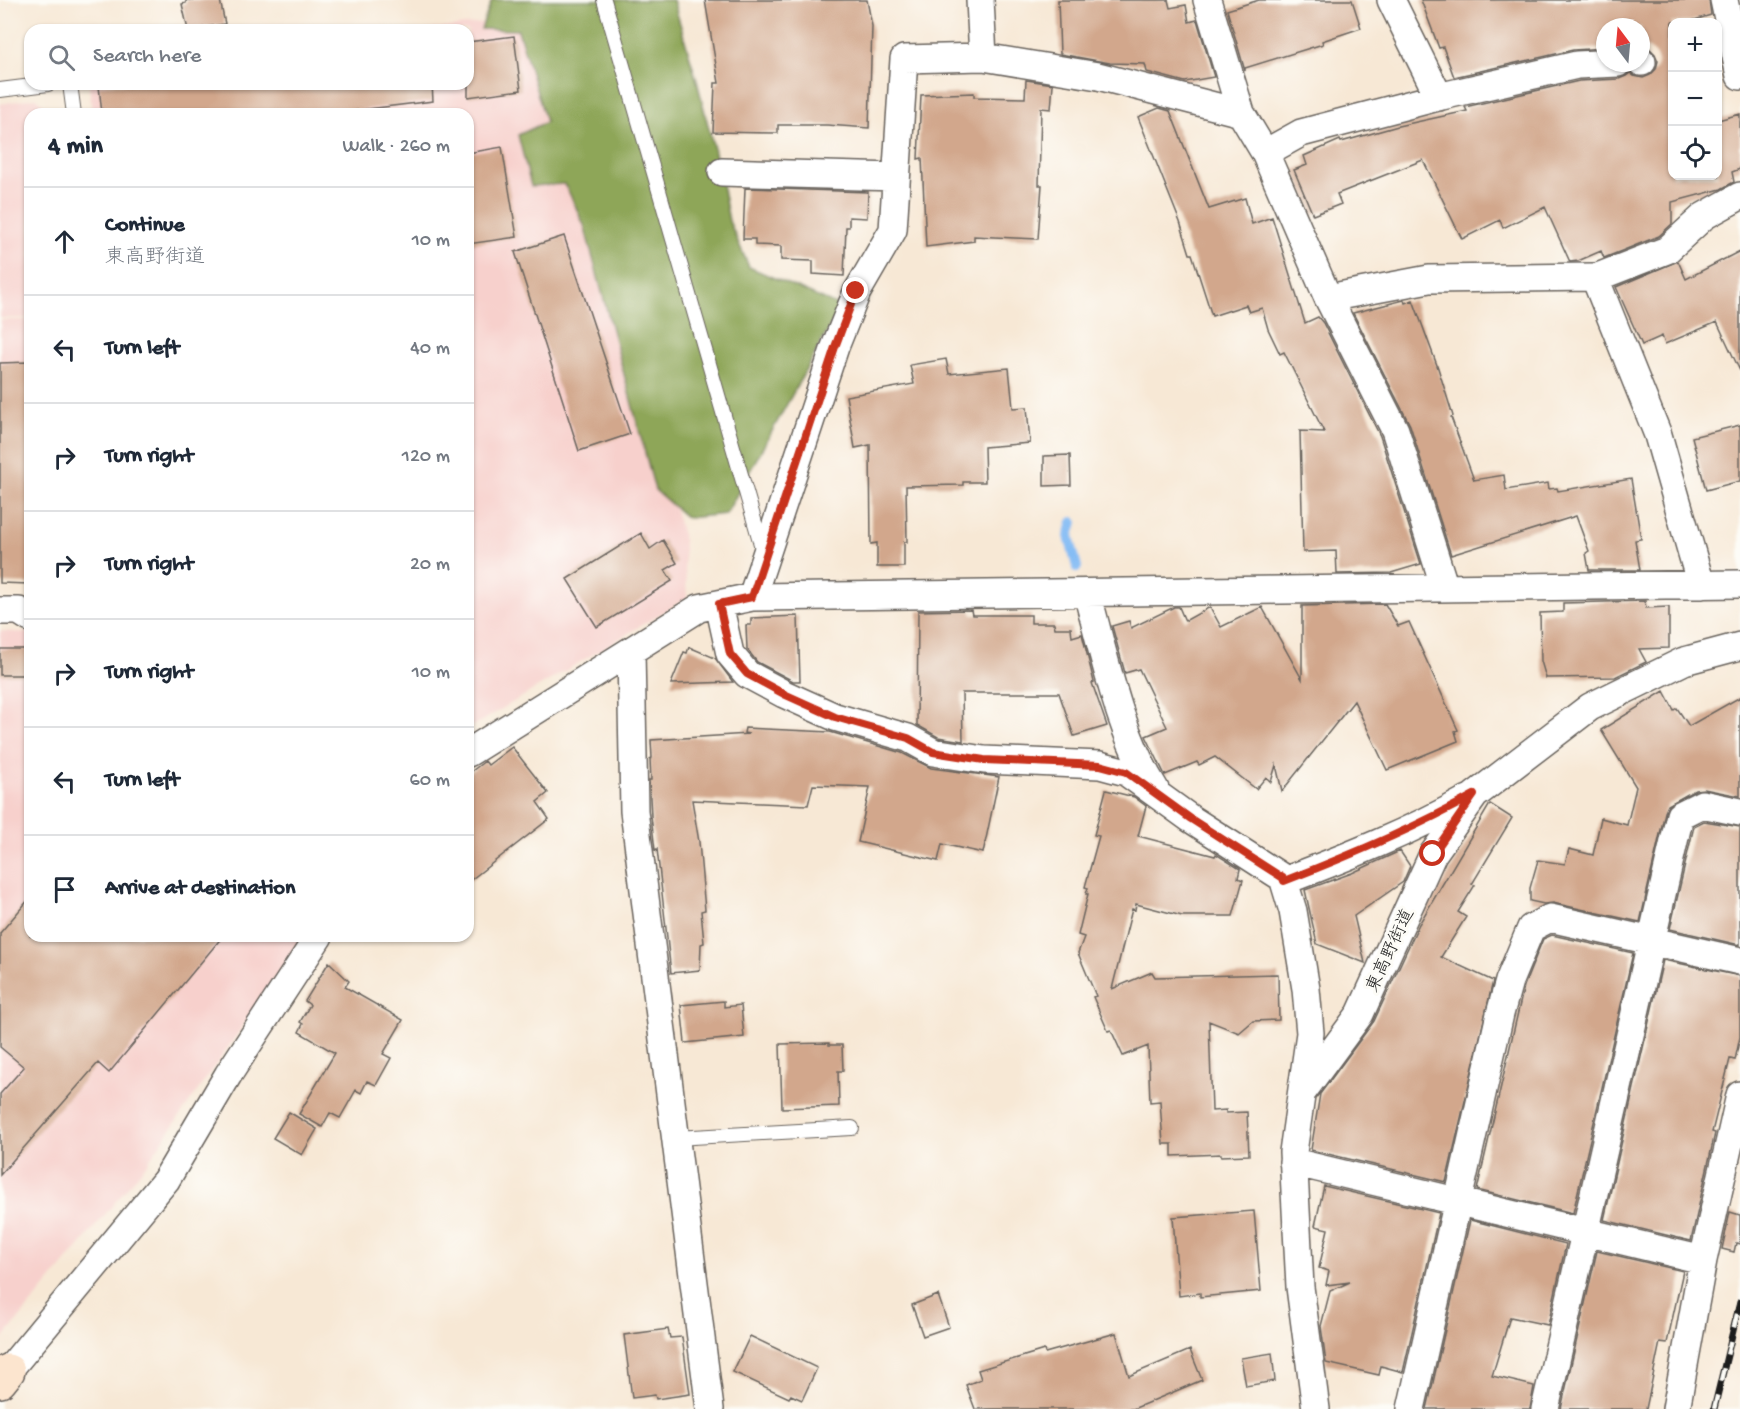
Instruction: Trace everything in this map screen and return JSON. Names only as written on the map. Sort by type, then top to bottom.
[{"type":"street","points":[[980,0],[983,57]]},
{"type":"street","points":[[1207,0],[1241,113],[1265,153],[1328,298],[1395,430],[1445,588]]},
{"type":"street","points":[[1391,0],[1439,97]]},
{"type":"street","points":[[1724,0],[1740,76]]},
{"type":"street","points":[[752,597],[835,347],[856,291],[892,230],[904,59],[983,57],[1098,76],[1241,113]]},
{"type":"street","points":[[1265,153],[1301,132],[1577,65],[1596,64]]},
{"type":"street","points":[[722,172],[896,177]]},
{"type":"street","points":[[1328,298],[1429,279],[1595,278],[1667,250],[1704,216],[1740,196]]},
{"type":"street","points":[[1595,278],[1658,435],[1701,585]]},
{"type":"street","points":[[474,749],[699,608],[752,597],[1740,584]]},
{"type":"street","points":[[1087,593],[1120,710],[1141,768],[1160,796]]},
{"type":"street","points":[[719,604],[730,654],[747,674],[784,694],[835,717],[908,738],[933,752],[984,760],[1100,765],[1126,772],[1283,878],[1293,911],[1306,989],[1310,1032],[1303,1091]]},
{"type":"street","points":[[0,611],[19,611],[24,614]]},
{"type":"street","name":"東高野街道","points":[[1316,1409],[1300,1287],[1293,1162],[1303,1091],[1360,1014],[1433,854],[1474,795],[1590,707],[1684,661],[1740,646]]},
{"type":"street","points":[[631,651],[634,811],[710,1409]]},
{"type":"street","points":[[1284,881],[1351,855],[1443,813],[1474,795]]},
{"type":"street","points":[[1545,1409],[1680,815],[1702,804],[1740,812]]},
{"type":"street","points":[[1411,1409],[1500,1014],[1509,981],[1531,928],[1550,918],[1740,961]]},
{"type":"street","points":[[4,1376],[165,1180],[228,1075],[315,942]]},
{"type":"street","points":[[1676,1409],[1703,1260],[1740,1095]]},
{"type":"street","points":[[1293,1162],[1703,1260]]},
{"type":"lane","points":[[604,0],[765,558]]},
{"type":"lane","points":[[0,90],[24,87]]},
{"type":"lane","points":[[71,90],[73,108]]},
{"type":"lane","points":[[676,1138],[852,1128]]},
{"type":"shaded area","points":[[509,20],[544,47],[641,397],[683,537],[687,598],[474,725],[474,108],[91,108],[90,90],[474,90],[474,24]]},
{"type":"shaded area","points":[[36,98],[47,108],[24,108],[24,318],[0,318],[0,104]]},
{"type":"shaded area","points":[[0,320],[24,320],[24,513],[0,513]]},
{"type":"shaded area","points":[[0,631],[24,633],[24,942],[299,942],[145,1166],[0,1342]]},
{"type":"green space","points":[[492,0],[673,0],[697,81],[720,173],[729,221],[749,267],[841,307],[726,514],[687,518],[655,490],[584,225],[565,184],[531,186],[518,135],[546,122],[518,30],[481,29]]},
{"type":"building","points":[[186,0],[220,0],[225,24],[187,24],[182,4],[186,3]]},
{"type":"building","points":[[705,0],[867,0],[872,26],[869,128],[778,125],[778,133],[713,132],[715,83],[719,83]]},
{"type":"building","points":[[1058,0],[1168,0],[1170,8],[1186,5],[1189,22],[1197,20],[1214,77],[1185,82],[1147,72],[1145,64],[1110,63],[1060,54]]},
{"type":"building","points":[[1259,0],[1352,0],[1361,28],[1322,41],[1323,44],[1245,68],[1245,71],[1227,10]]},
{"type":"building","points":[[1421,0],[1709,0],[1711,15],[1701,18],[1668,18],[1668,180],[1722,180],[1722,119],[1740,114],[1740,169],[1732,172],[1734,182],[1721,189],[1672,202],[1672,224],[1659,236],[1604,258],[1601,251],[1570,262],[1545,207],[1503,228],[1500,220],[1462,239],[1423,160],[1337,194],[1341,204],[1313,215],[1294,170],[1307,165],[1304,156],[1340,140],[1341,142],[1398,126],[1467,111],[1465,107],[1579,81],[1619,79],[1630,73],[1643,78],[1656,69],[1658,61],[1650,49],[1650,18],[1596,18],[1596,49],[1573,50],[1454,77],[1443,47],[1439,48]]},
{"type":"building","points":[[514,36],[521,90],[468,97],[468,90],[474,90],[474,41]]},
{"type":"building","points":[[1026,80],[1053,84],[1051,109],[1041,108],[1039,185],[1042,185],[1038,239],[974,236],[974,241],[926,247],[922,158],[918,159],[921,95],[974,93],[974,97],[1025,98]]},
{"type":"building","points":[[99,90],[432,90],[433,101],[376,108],[101,108]]},
{"type":"building","points":[[1159,108],[1170,111],[1209,209],[1245,198],[1252,224],[1272,217],[1305,323],[1318,317],[1323,323],[1380,436],[1421,564],[1391,573],[1337,574],[1336,551],[1303,552],[1300,431],[1324,432],[1284,352],[1280,354],[1268,329],[1262,308],[1249,312],[1246,305],[1212,316],[1192,254],[1190,254],[1180,222],[1138,117]]},
{"type":"building","points":[[502,147],[517,237],[474,243],[474,152]]},
{"type":"building","points":[[745,188],[868,192],[867,218],[849,217],[849,227],[846,227],[844,276],[813,274],[813,261],[781,260],[781,246],[755,245],[755,239],[743,239]]},
{"type":"building","points":[[564,236],[630,434],[579,451],[515,252]]},
{"type":"building","points":[[1740,251],[1740,371],[1717,322],[1665,344],[1662,336],[1642,345],[1616,287],[1678,261],[1686,279]]},
{"type":"building","points":[[1404,300],[1405,303],[1413,300],[1438,368],[1453,416],[1451,417],[1474,480],[1504,475],[1506,490],[1548,483],[1549,489],[1557,488],[1558,491],[1631,479],[1641,539],[1635,540],[1640,570],[1589,570],[1586,553],[1589,551],[1576,516],[1451,555],[1410,425],[1353,313]]},
{"type":"building","points":[[946,359],[949,374],[1009,368],[1013,408],[1027,407],[1030,443],[984,447],[985,482],[963,482],[963,485],[906,486],[907,542],[904,542],[904,567],[877,567],[877,543],[871,544],[870,445],[855,448],[846,396],[914,384],[910,365]]},
{"type":"building","points":[[24,362],[24,584],[0,583],[0,363]]},
{"type":"building","points":[[1740,425],[1740,481],[1706,490],[1692,437]]},
{"type":"building","points":[[1070,455],[1071,485],[1044,486],[1044,456]]},
{"type":"building","points":[[641,533],[650,549],[663,540],[677,563],[665,570],[672,581],[597,627],[567,579]]},
{"type":"building","points":[[1645,601],[1646,608],[1669,607],[1669,648],[1639,649],[1646,662],[1615,677],[1546,678],[1541,661],[1540,613],[1563,612],[1563,603]]},
{"type":"building","points":[[1385,604],[1398,626],[1409,622],[1458,730],[1455,731],[1458,741],[1387,770],[1354,701],[1282,791],[1276,765],[1271,782],[1266,777],[1256,789],[1215,757],[1199,765],[1197,762],[1165,775],[1146,736],[1167,727],[1139,669],[1125,673],[1112,626],[1129,621],[1131,628],[1174,607],[1179,607],[1185,621],[1210,607],[1221,627],[1262,607],[1302,679],[1302,606]]},
{"type":"building","points":[[971,610],[972,615],[1031,615],[1031,623],[1054,623],[1055,628],[1071,628],[1072,637],[1082,634],[1094,682],[1092,683],[1107,726],[1074,736],[1059,693],[962,693],[963,741],[938,737],[917,725],[918,611]]},
{"type":"building","points":[[798,616],[800,681],[793,681],[757,662],[747,649],[746,625],[751,625],[751,618]]},
{"type":"building","points":[[689,647],[715,658],[733,682],[671,684],[684,652],[687,653]]},
{"type":"building","points":[[0,649],[24,649],[24,675],[0,675]]},
{"type":"building","points":[[1664,691],[1674,710],[1677,708],[1689,726],[1740,697],[1740,796],[1704,789],[1695,790],[1668,805],[1640,922],[1553,903],[1530,901],[1530,888],[1538,860],[1565,864],[1569,849],[1593,855],[1601,818],[1627,825],[1636,787],[1601,730]]},
{"type":"building","points":[[745,728],[830,732],[902,753],[931,768],[999,777],[983,853],[942,844],[938,861],[858,842],[870,787],[813,785],[808,805],[692,800],[699,842],[705,910],[701,911],[704,943],[701,944],[700,970],[671,973],[651,816],[649,780],[651,780],[651,740],[749,734],[744,733]]},
{"type":"building","points":[[512,747],[548,793],[537,802],[549,819],[474,877],[474,769],[485,761],[488,765]]},
{"type":"building","points":[[1106,790],[1134,797],[1146,806],[1138,836],[1215,856],[1216,854],[1240,869],[1238,878],[1243,880],[1233,916],[1182,916],[1136,904],[1135,910],[1132,909],[1112,989],[1152,972],[1155,977],[1278,974],[1279,1020],[1253,1021],[1239,1033],[1209,1021],[1212,1111],[1247,1112],[1249,1155],[1172,1156],[1172,1144],[1163,1144],[1160,1101],[1150,1102],[1148,1046],[1123,1056],[1111,1030],[1108,1031],[1093,997],[1096,996],[1078,953],[1084,937],[1078,935],[1088,894],[1086,894],[1088,888],[1085,887],[1099,836],[1094,835]]},
{"type":"building","points":[[1490,804],[1512,818],[1472,884],[1475,885],[1458,912],[1466,917],[1441,957],[1493,981],[1446,1182],[1311,1150],[1320,1094],[1374,1021],[1419,924]]},
{"type":"building","points":[[1704,821],[1740,827],[1740,945],[1670,929],[1694,826]]},
{"type":"building","points":[[1400,851],[1410,866],[1403,882],[1354,916],[1365,963],[1317,944],[1305,890],[1352,873]]},
{"type":"building","points":[[24,905],[24,942],[218,942],[109,1073],[98,1063],[0,1175],[0,1094],[24,1067],[0,1047],[0,933]]},
{"type":"building","points":[[1552,935],[1633,953],[1573,1213],[1477,1190],[1524,986],[1543,939]]},
{"type":"building","points":[[1663,960],[1740,976],[1740,1037],[1735,1060],[1730,1059],[1712,1132],[1715,1133],[1691,1241],[1604,1220]]},
{"type":"building","points":[[329,962],[349,981],[345,987],[403,1020],[383,1054],[391,1058],[376,1085],[367,1081],[361,1093],[356,1090],[340,1118],[330,1113],[322,1127],[299,1114],[335,1053],[299,1032],[303,1024],[300,1022],[310,1005],[305,1001]]},
{"type":"building","points":[[724,1001],[724,1007],[741,1005],[744,1037],[685,1043],[681,1005]]},
{"type":"building","points":[[829,1043],[829,1045],[842,1045],[843,1071],[838,1071],[839,1106],[782,1108],[780,1044]]},
{"type":"building","points":[[289,1112],[317,1129],[302,1155],[273,1138]]},
{"type":"building","points":[[1324,1186],[1439,1213],[1403,1372],[1381,1366],[1379,1375],[1326,1363],[1321,1326],[1330,1291],[1350,1282],[1326,1285],[1329,1271],[1319,1268],[1328,1229],[1315,1226]]},
{"type":"building","points":[[1254,1211],[1261,1291],[1200,1297],[1200,1293],[1179,1296],[1173,1217]]},
{"type":"building","points":[[1730,1212],[1740,1215],[1740,1244],[1736,1243],[1734,1252],[1722,1249]]},
{"type":"building","points":[[1470,1220],[1566,1244],[1548,1325],[1510,1317],[1492,1376],[1534,1386],[1530,1409],[1427,1409]]},
{"type":"building","points":[[1597,1251],[1683,1271],[1667,1343],[1660,1342],[1646,1409],[1561,1409]]},
{"type":"building","points":[[938,1295],[949,1327],[923,1336],[912,1305]]},
{"type":"building","points":[[668,1329],[670,1338],[682,1337],[690,1394],[656,1399],[655,1395],[632,1398],[624,1335]]},
{"type":"building","points":[[1116,1333],[1129,1376],[1190,1350],[1202,1380],[1133,1409],[975,1409],[966,1385],[981,1379],[978,1370],[1044,1350],[1045,1353]]},
{"type":"building","points":[[750,1336],[817,1368],[802,1400],[791,1395],[789,1398],[733,1372]]},
{"type":"building","points":[[1272,1353],[1275,1381],[1246,1386],[1241,1358]]},
{"type":"waterway","points":[[1073,522],[1069,536],[1077,567]]},
{"type":"railway","points":[[1714,1409],[1740,1302]]},
{"type":"route","points":[[856,291],[835,347],[752,597],[719,604],[730,654],[747,674],[835,717],[908,738],[933,752],[984,760],[1100,765],[1126,772],[1191,819],[1283,878],[1284,881],[1351,855],[1443,813],[1474,795],[1433,854]]}]
